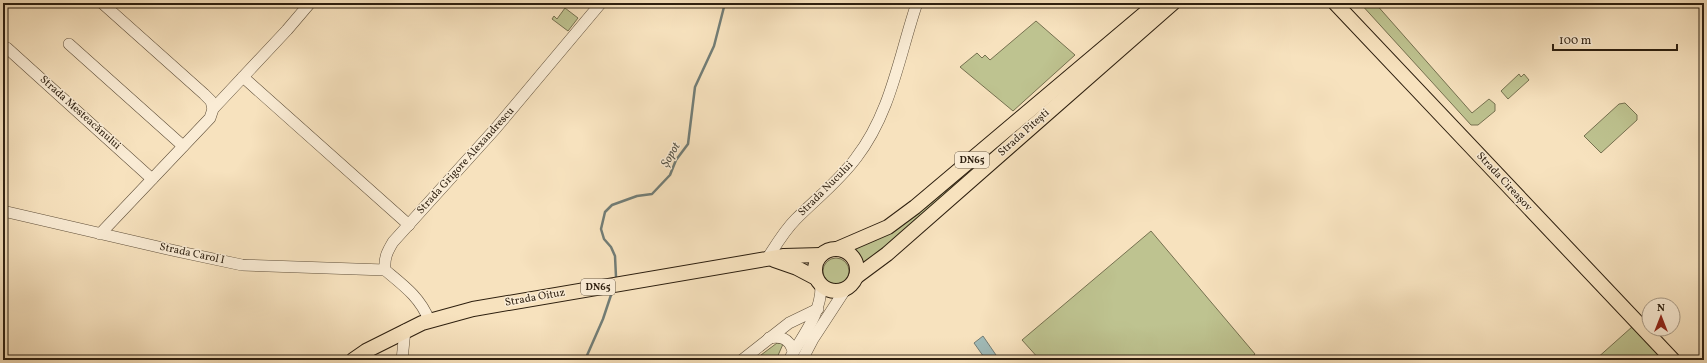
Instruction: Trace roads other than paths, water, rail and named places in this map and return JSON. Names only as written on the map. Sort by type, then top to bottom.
[{"type":"main road","name":"Strada Pitești","points":[[856,277],[887,254],[1100,59],[1157,3]]},
{"type":"main road","name":"Strada Pitești","points":[[837,249],[874,234],[899,219],[1100,59],[1173,3]]},
{"type":"main road","name":"Strada Cireașov","points":[[1335,3],[1673,360]]},
{"type":"main road","points":[[837,249],[852,256],[857,269],[856,277],[854,282],[845,290],[831,291],[818,282],[815,264],[821,255],[826,251],[837,249]]},
{"type":"main road","name":"Strada Oituz","points":[[406,330],[428,320],[473,309],[767,259],[795,255],[821,255]]},
{"type":"main road","name":"Strada Oituz","points":[[767,259],[792,266],[818,282]]},
{"type":"main road","name":"DN65","points":[[353,360],[406,330]]},
{"type":"street","points":[[102,3],[204,94],[211,101],[213,109]]},
{"type":"street","points":[[100,234],[210,118],[213,109],[310,3]]},
{"type":"street","name":"Strada Grigore Alexandrescu","points":[[385,270],[384,260],[388,250],[496,128],[601,3]]},
{"type":"street","name":"Strada Nucului","points":[[767,259],[789,227],[840,177],[856,158],[870,137],[882,113],[897,74],[918,3]]},
{"type":"street","points":[[69,44],[183,146]]},
{"type":"street","name":"Strada Mesteacănului","points":[[7,48],[152,179]]},
{"type":"street","points":[[243,77],[409,225]]},
{"type":"street","name":"Strada Carol I","points":[[3,211],[100,234],[242,264],[385,270]]},
{"type":"street","points":[[385,270],[410,291],[420,302],[428,320]]},
{"type":"street","points":[[791,356],[818,309],[818,282]]},
{"type":"street","points":[[802,360],[813,339],[845,290]]},
{"type":"street","points":[[742,360],[768,338],[790,323],[818,309]]},
{"type":"street","points":[[402,360],[406,330]]},
{"type":"street","points":[[768,338],[783,338],[791,343],[791,356]]},
{"type":"water","points":[[983,336],[996,355],[990,360],[986,360],[974,343]]},
{"type":"waterway","name":"Șopot","points":[[616,277],[615,256],[611,247],[604,239],[601,229],[605,212],[612,205],[637,196],[652,194],[670,175],[676,160],[688,144],[695,87],[714,46],[725,3]]},
{"type":"waterway","name":"Șopot","points":[[585,360],[603,319],[612,292]]}]
